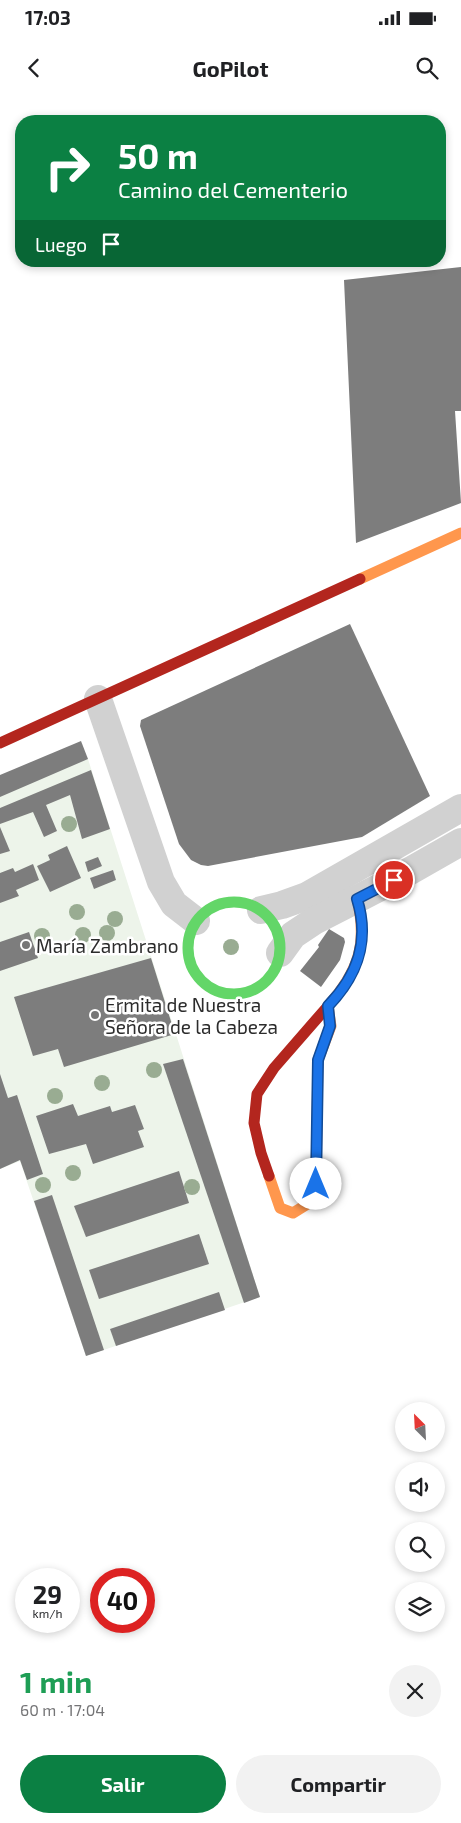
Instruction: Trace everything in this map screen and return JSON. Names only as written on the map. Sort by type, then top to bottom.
[{"type":"street","points":[[0,743],[461,533]]},
{"type":"street","points":[[98,699],[161,882],[174,904],[196,921]]},
{"type":"street","points":[[261,910],[307,896],[461,808]]},
{"type":"street","points":[[280,953],[293,935],[314,921],[461,842]]},
{"type":"street","points":[[328,1006],[330,1026],[318,1060],[316,1184],[309,1203],[292,1213],[280,1208],[260,1153],[254,1123],[257,1094],[274,1068],[328,1006],[341,992],[354,973],[363,938],[362,915],[357,899]]},
{"type":"street","points":[[248,903],[261,910],[270,918],[280,941],[280,953],[276,968],[267,980],[254,989],[240,994],[224,993],[210,988],[198,978],[190,964],[187,950],[189,934],[196,921],[206,911],[219,904],[248,903]]},
{"type":"shaded area","points":[[88,759],[260,1297],[86,1356],[20,1161],[0,1169],[0,775]]},
{"type":"building","points":[[461,267],[461,411],[455,411],[461,503],[356,543],[344,280]]},
{"type":"building","points":[[350,624],[430,796],[362,837],[208,866],[191,860],[179,844],[140,726],[141,720]]},
{"type":"building","points":[[81,741],[88,759],[0,797],[0,775]]},
{"type":"building","points":[[91,770],[110,829],[82,839],[70,795],[46,805],[57,831],[44,837],[33,812],[0,824],[0,808]]},
{"type":"building","points":[[0,827],[10,851],[0,854]]},
{"type":"building","points":[[67,846],[81,878],[50,892],[37,866],[50,860],[48,855]]},
{"type":"building","points":[[98,857],[102,866],[88,872],[85,862]]},
{"type":"building","points":[[33,864],[39,880],[16,890],[19,896],[0,903],[0,873],[13,868],[15,872]]},
{"type":"building","points":[[113,870],[116,880],[94,889],[90,878]]},
{"type":"building","points":[[329,929],[344,938],[345,942],[340,960],[321,987],[300,971],[319,947],[318,945]]},
{"type":"building","points":[[29,932],[38,958],[0,971],[0,942]]},
{"type":"building","name":"Ermita de Nuestra Señora de la Cabeza","points":[[151,958],[175,1034],[64,1067],[58,1049],[33,1056],[14,997]]},
{"type":"building","points":[[183,1059],[260,1297],[244,1303],[163,1064]]},
{"type":"building","points":[[0,1074],[8,1098],[17,1095],[43,1174],[27,1180],[20,1160],[0,1169]]},
{"type":"building","points":[[73,1104],[78,1116],[110,1106],[112,1112],[135,1105],[144,1129],[138,1131],[144,1147],[93,1164],[86,1144],[49,1154],[36,1116]]},
{"type":"building","points":[[179,1171],[189,1203],[86,1237],[74,1206]]},
{"type":"building","points":[[52,1195],[104,1350],[86,1356],[34,1201]]},
{"type":"building","points":[[199,1234],[209,1264],[99,1299],[89,1270]]},
{"type":"building","points":[[219,1292],[225,1310],[116,1346],[110,1329]]},
{"type":"traffic: fast","points":[[234,902],[252,905],[267,915],[277,930],[280,948],[277,966],[267,981],[252,991],[234,994],[216,991],[201,981],[191,966],[188,948],[191,930],[201,915],[216,905],[234,902]]},
{"type":"traffic: slow","points":[[360,579],[461,533]]},
{"type":"traffic: slow","points":[[269,1176],[280,1208],[293,1213],[309,1203],[316,1184],[318,1060],[331,1026],[328,1006],[347,981],[358,957],[361,944],[361,930],[357,899]]},
{"type":"traffic: jam","points":[[0,743],[360,579]]},
{"type":"traffic: jam","points":[[269,1176],[254,1123],[257,1094],[274,1068],[328,1006]]},
{"type":"place","name":"María Zambrano","points":[[26,945]]},
{"type":"place","name":"Ermita de Nuestra Señora de la Cabeza","points":[[95,1015]]},
{"type":"route","points":[[316,1184],[318,1060],[330,1026],[328,1006],[341,992],[354,973],[363,938],[362,915],[357,899],[394,880]]}]
